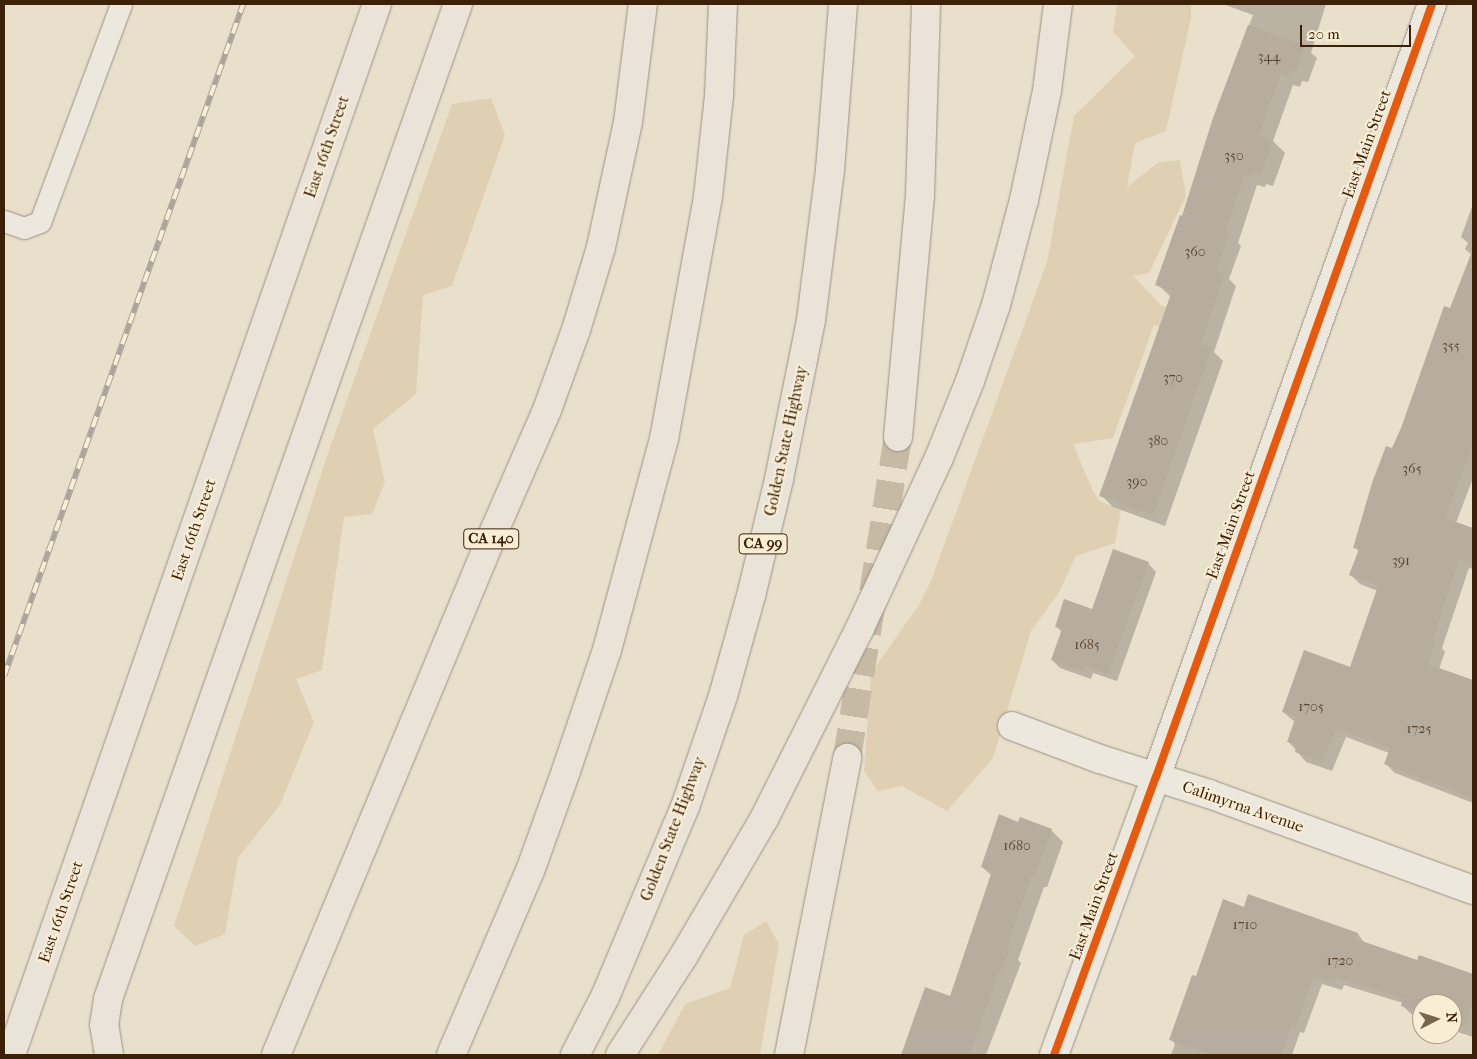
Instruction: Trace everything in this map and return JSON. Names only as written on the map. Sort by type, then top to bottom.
[{"type":"main road","name":"East 16th Street","points":[[11,1055],[376,4]]},
{"type":"main road","points":[[109,1055],[104,1025],[108,999],[458,4]]},
{"type":"main road","name":"CA 140","points":[[276,1055],[487,547],[547,410],[576,330],[601,247],[628,122],[643,4]]},
{"type":"main road","points":[[451,1055],[530,871],[566,771],[606,650],[664,439],[708,197],[719,96],[724,4]]},
{"type":"main road","name":"Golden State Highway","points":[[575,1055],[605,997],[685,807],[723,696],[750,596],[779,479],[811,320],[830,170],[843,4]]},
{"type":"main road","points":[[898,438],[920,196],[926,4]]},
{"type":"main road","points":[[620,1055],[683,958],[764,819],[860,628],[939,458],[970,381],[993,313],[1024,200],[1047,91],[1058,4]]},
{"type":"main road","points":[[789,1055],[846,758]]},
{"type":"street","name":"East Main Street","points":[[1054,1055],[1156,777],[1432,4]]},
{"type":"street","name":"Calimyrna Avenue","points":[[1012,726],[1473,890]]},
{"type":"lane","points":[[4,221],[24,228],[40,222],[121,4]]},
{"type":"shaded area","points":[[1117,4],[1191,4],[1191,18],[1166,131],[1135,143],[1127,187],[1159,162],[1180,160],[1186,196],[1149,273],[1133,276],[1162,306],[1194,311],[1199,338],[1154,325],[1113,438],[1073,444],[1093,491],[1100,501],[1121,510],[1115,543],[1076,556],[1058,594],[1031,631],[993,758],[947,811],[902,786],[878,791],[864,771],[871,673],[919,605],[931,581],[1047,262],[1074,116],[1135,56],[1113,32]]},
{"type":"shaded area","points":[[491,98],[505,135],[452,286],[423,295],[416,394],[373,429],[385,482],[372,514],[344,517],[322,670],[296,679],[314,722],[280,805],[238,858],[225,934],[195,946],[174,926],[328,453],[452,104]]},
{"type":"shaded area","points":[[766,921],[779,944],[760,1055],[658,1055],[685,1004],[730,988],[744,935]]},
{"type":"building","points":[[1248,25],[1305,45],[1296,71],[1290,69],[1288,76],[1281,74],[1259,135],[1273,140],[1261,175],[1254,173],[1253,176],[1245,174],[1226,231],[1230,233],[1216,271],[1225,273],[1201,344],[1212,348],[1153,515],[1099,496],[1172,291],[1155,285],[1180,215],[1182,216],[1213,118]]},
{"type":"building","points":[[1471,254],[1473,254],[1473,445],[1445,518],[1473,528],[1473,564],[1459,559],[1433,640],[1436,641],[1428,664],[1473,680],[1473,798],[1384,764],[1390,748],[1336,729],[1322,762],[1295,752],[1297,745],[1287,742],[1296,716],[1282,712],[1304,650],[1350,667],[1378,586],[1349,575],[1359,549],[1353,548],[1372,483],[1386,446],[1392,448],[1401,428],[1444,306],[1450,308]]},
{"type":"building","points":[[1113,549],[1149,562],[1108,674],[1085,666],[1083,671],[1051,660],[1062,629],[1055,627],[1064,599],[1092,609]]},
{"type":"building","points":[[999,814],[1018,822],[1020,817],[1052,829],[1035,876],[1032,876],[1006,949],[1010,950],[992,991],[970,1055],[901,1055],[925,987],[950,996],[992,871],[981,867]]},
{"type":"building","points":[[1248,894],[1358,933],[1356,939],[1417,960],[1419,955],[1473,974],[1473,1003],[1465,1027],[1462,1026],[1462,994],[1412,994],[1412,1010],[1401,1006],[1403,998],[1336,978],[1334,983],[1314,976],[1296,1026],[1292,1025],[1281,1055],[1215,1055],[1169,1040],[1192,975],[1196,976],[1223,899],[1244,907]]},
{"type":"tunnel","points":[[847,758],[898,437]]},
{"type":"railway","points":[[4,676],[243,4]]},
{"type":"cycle path","points":[[1054,1055],[1156,777],[1432,4]]}]
